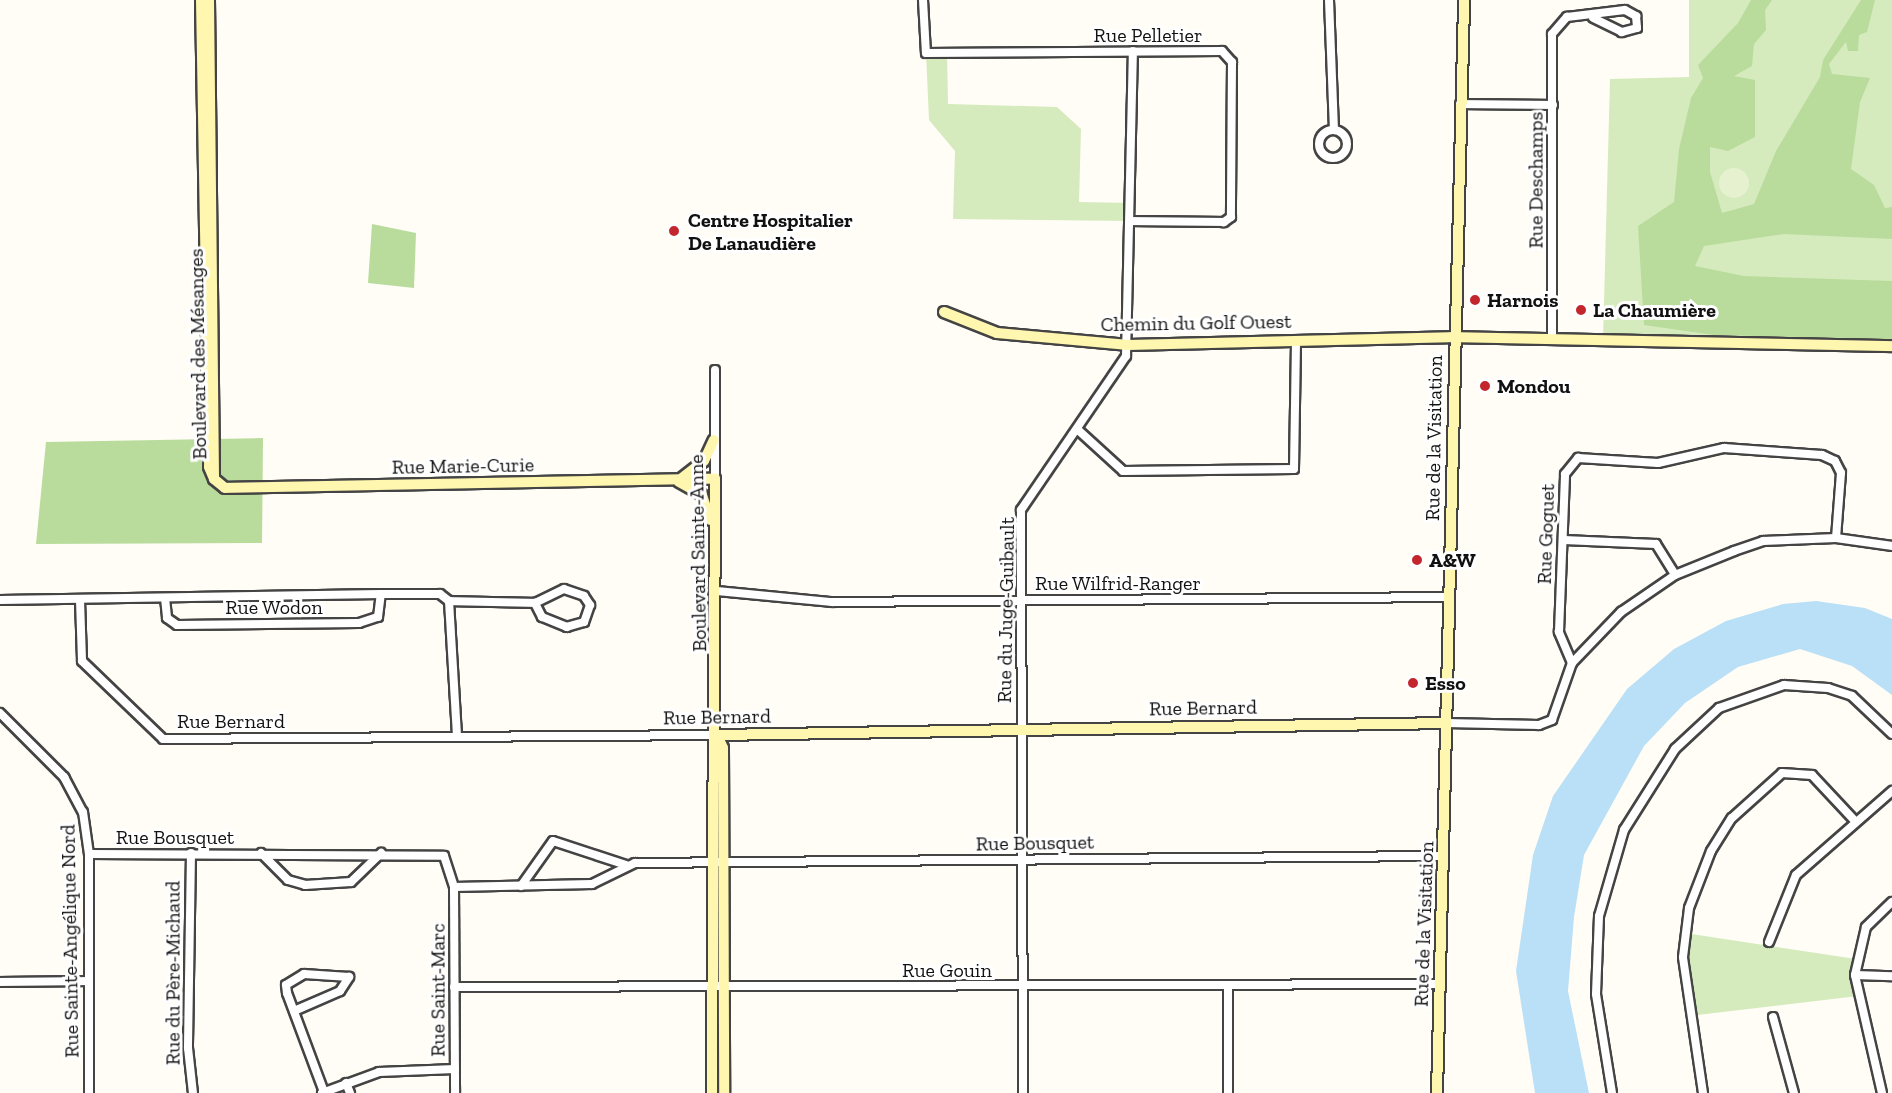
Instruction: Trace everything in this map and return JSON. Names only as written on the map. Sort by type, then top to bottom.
[{"type":"street","name":"Boulevard des Mésanges","points":[[201,0],[208,467],[214,479]]},
{"type":"street","name":"Boulevard des Mésanges","points":[[209,0],[214,479]]},
{"type":"street","name":"Rue Pelletier","points":[[923,0],[926,52],[1222,51],[1232,62],[1231,217],[1224,222],[1130,221]]},
{"type":"street","points":[[1329,0],[1334,130]]},
{"type":"street","name":"Rue de la Visitation","points":[[1437,1093],[1464,0]]},
{"type":"street","points":[[1632,10],[1637,28],[1622,32],[1593,18],[1632,10]]},
{"type":"street","name":"Rue Deschamps","points":[[1552,339],[1552,34],[1557,24],[1573,16],[1593,18]]},
{"type":"street","name":"Rue du Juge-Guibault","points":[[1023,1093],[1021,510],[1118,375],[1128,345],[1133,51]]},
{"type":"street","points":[[1460,104],[1553,105]]},
{"type":"street","name":"Chemin du Golf Ouest","points":[[944,312],[974,327],[1019,337],[1128,345],[1296,339],[1454,337],[1892,346]]},
{"type":"street","points":[[1077,429],[1123,471],[1294,469],[1296,339]]},
{"type":"street","name":"Boulevard Sainte-Anne","points":[[716,370],[714,440],[717,735],[723,748],[724,1093]]},
{"type":"street","points":[[670,480],[697,469],[714,440]]},
{"type":"street","name":"Rue Goguet","points":[[1572,663],[1559,632],[1565,474],[1578,458],[1658,463],[1724,448],[1822,455],[1835,461],[1841,473],[1836,538]]},
{"type":"street","name":"Rue Marie-Curie","points":[[214,479],[225,488],[715,479]]},
{"type":"street","points":[[670,480],[702,495],[716,538]]},
{"type":"street","points":[[1446,723],[1539,725],[1551,720],[1572,663],[1620,612],[1675,576],[1763,541],[1836,538],[1892,546]]},
{"type":"street","points":[[1564,540],[1656,544],[1675,576]]},
{"type":"street","points":[[573,589],[584,596],[589,615],[578,625],[555,625],[535,603],[552,591],[573,589]]},
{"type":"street","name":"Rue Wilfrid-Ranger","points":[[717,591],[782,593],[832,603],[1449,597]]},
{"type":"street","name":"Rue Wodon","points":[[165,598],[173,624],[359,623],[378,617],[381,594]]},
{"type":"street","name":"Rue Wodon","points":[[0,600],[440,594],[449,601],[535,603]]},
{"type":"street","name":"Rue Bernard","points":[[80,600],[82,661],[163,739],[717,735],[1446,723]]},
{"type":"street","points":[[449,601],[457,737]]},
{"type":"street","points":[[1612,1093],[1596,994],[1599,916],[1624,830],[1675,749],[1719,708],[1784,685],[1828,687],[1852,696],[1892,734]]},
{"type":"street","name":"Rue Sainte-Angélique Nord","points":[[0,713],[76,794],[88,854],[89,1093]]},
{"type":"street","name":"Boulevard Sainte-Anne","points":[[712,1093],[711,748],[717,735]]},
{"type":"street","points":[[1703,1093],[1683,957],[1689,908],[1711,851],[1732,818],[1782,773],[1812,775],[1855,821]]},
{"type":"street","points":[[1769,942],[1796,875],[1892,791]]},
{"type":"street","name":"Rue Bousquet","points":[[521,886],[553,841],[626,865],[1444,856]]},
{"type":"street","name":"Rue du Père-Michaud","points":[[191,853],[188,1048],[193,1093]]},
{"type":"street","name":"Rue Bousquet","points":[[88,854],[381,853],[444,856],[454,887],[592,884],[626,865]]},
{"type":"street","name":"Rue Bousquet","points":[[261,854],[288,880],[305,885],[351,882],[381,853]]},
{"type":"street","name":"Rue Saint-Marc","points":[[454,887],[455,1093]]},
{"type":"street","points":[[1882,1093],[1855,975],[1866,927],[1892,902]]},
{"type":"street","points":[[294,1011],[340,991],[349,978],[309,974],[290,978],[286,985],[294,1011],[323,1093],[379,1072],[455,1070]]},
{"type":"street","points":[[1855,975],[1892,976]]},
{"type":"street","points":[[0,982],[89,981]]},
{"type":"street","name":"Rue Gouin","points":[[454,987],[724,988],[1441,984]]},
{"type":"street","points":[[1228,986],[1228,1093]]},
{"type":"street","points":[[1773,1017],[1794,1093]]},
{"type":"street","points":[[346,1083],[350,1093]]},
{"type":"green space","points":[[1689,0],[1892,0],[1892,348],[1603,340],[1610,79],[1689,77]]},
{"type":"green space","points":[[1751,0],[1772,0],[1765,10],[1766,30],[1754,44],[1752,66],[1734,76],[1755,80],[1755,137],[1728,151],[1710,147],[1710,172],[1722,213],[1754,204],[1776,151],[1820,77],[1823,60],[1861,0],[1875,0],[1867,32],[1859,35],[1858,51],[1848,51],[1846,42],[1829,64],[1832,74],[1870,78],[1860,102],[1851,169],[1874,185],[1885,208],[1892,207],[1892,239],[1784,234],[1704,246],[1695,266],[1744,276],[1892,281],[1892,339],[1714,335],[1644,325],[1638,226],[1674,202],[1679,149],[1691,98],[1703,78],[1698,65],[1738,23]]},
{"type":"green space","points":[[947,52],[948,104],[1057,107],[1081,129],[1079,202],[1131,203],[1130,221],[953,219],[955,151],[929,120],[926,53]]},
{"type":"green space","points":[[1734,168],[1740,169],[1748,177],[1748,189],[1740,197],[1734,198],[1728,197],[1720,189],[1719,183],[1720,177],[1728,169]]},
{"type":"green space","points":[[372,224],[416,233],[414,288],[368,283]]},
{"type":"green space","points":[[263,438],[262,543],[36,544],[46,442]]},
{"type":"green space","points":[[1685,933],[1856,959],[1858,996],[1689,1016]]},
{"type":"water","points":[[1816,601],[1865,608],[1892,619],[1892,695],[1852,666],[1800,649],[1738,667],[1685,703],[1644,746],[1584,855],[1574,917],[1568,991],[1589,1093],[1535,1093],[1516,971],[1533,855],[1553,796],[1627,689],[1674,649],[1726,621],[1783,604]]},
{"type":"place","name":"Centre Hospitalier De Lanaudière","points":[[674,231]]},
{"type":"place","name":"Harnois","points":[[1475,300]]},
{"type":"place","name":"La Chaumière","points":[[1581,310]]},
{"type":"place","name":"Mondou","points":[[1485,386]]},
{"type":"place","name":"A&W","points":[[1417,560]]},
{"type":"place","name":"Esso","points":[[1413,683]]}]
